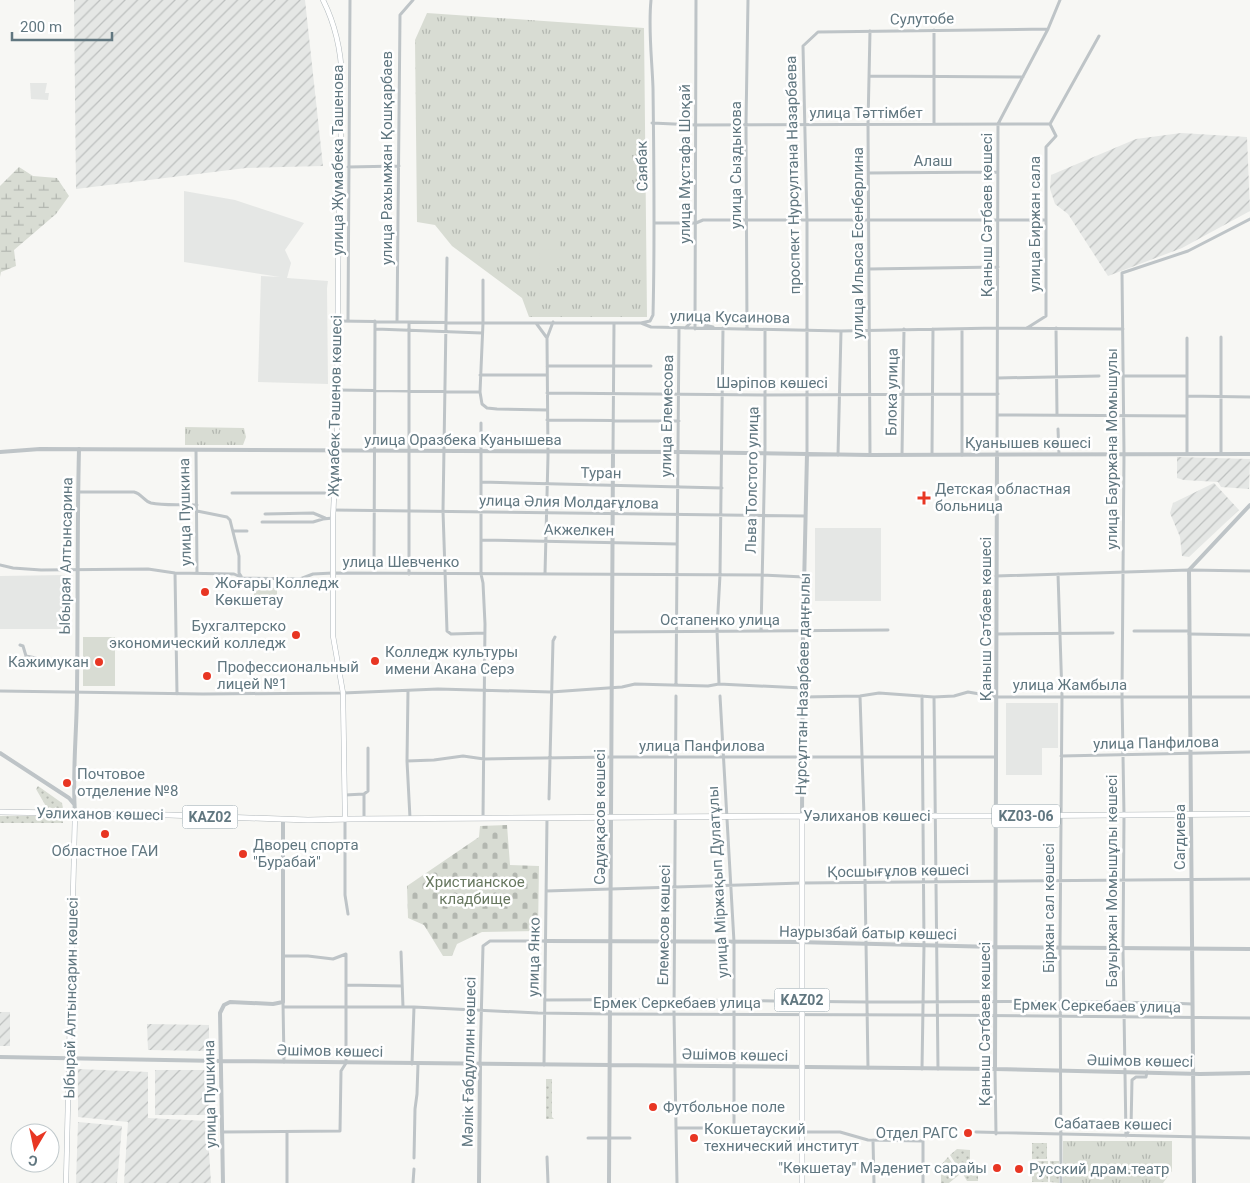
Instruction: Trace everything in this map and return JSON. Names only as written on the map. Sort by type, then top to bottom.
[{"type":"main road","name":"Жұмабек Тәшенов көшесі","points":[[323,0],[336,35],[341,62],[338,390],[333,493],[333,636],[343,693],[345,819]]},
{"type":"main road","name":"Уәлиханов көшесі","points":[[0,812],[283,820],[410,818]]},
{"type":"main road","name":"Ыбырай Алтынсарин көшесі","points":[[66,1183],[75,813]]},
{"type":"main road","name":"Уәлиханов көшесі","points":[[483,818],[1250,814]]},
{"type":"main road","name":"Нұрсұлтан Назарбаев даңғылы","points":[[802,816],[802,1183]]},
{"type":"main road","name":"KАZ02","points":[[410,818],[483,818]]},
{"type":"main road","name":"KАZ02","points":[[345,819],[509,819]]},
{"type":"street","name":"улица Жумабека Ташенова","points":[[348,321],[350,0]]},
{"type":"street","name":"улица Рахымжан Қошқарбаев","points":[[398,322],[400,14],[413,0]]},
{"type":"street","name":"Саябак","points":[[641,323],[650,321],[653,315],[654,223],[649,22],[651,0]]},
{"type":"street","name":"улица Мұстафа Шоқай","points":[[695,328],[696,0]]},
{"type":"street","name":"улица Сыздыкова","points":[[747,329],[746,124],[748,0]]},
{"type":"street","name":"Қаныш Сәтбаев көшесі","points":[[996,1134],[998,124],[1048,29],[1060,0]]},
{"type":"street","name":"Сулутобе","points":[[803,46],[818,32],[1048,29]]},
{"type":"street","points":[[934,30],[934,124]]},
{"type":"street","name":"улица Ильяса Есенберлина","points":[[870,31],[868,124],[870,455]]},
{"type":"street","name":"улица Биржан сала","points":[[1027,328],[1046,316],[1046,147],[1056,136],[1050,124],[1098,36]]},
{"type":"street","name":"проспект Нурсултана Назарбаева","points":[[803,46],[807,221],[807,454]]},
{"type":"street","points":[[869,76],[1022,77]]},
{"type":"street","name":"улица Тәттімбет","points":[[652,123],[696,125],[1050,124]]},
{"type":"street","points":[[348,167],[399,166]]},
{"type":"street","name":"Алаш","points":[[869,173],[997,172]]},
{"type":"street","points":[[340,176],[348,176]]},
{"type":"street","name":"улица Бауржана Момышулы","points":[[1122,625],[1124,454],[1122,273],[1188,251],[1250,219]]},
{"type":"street","points":[[654,223],[696,223],[703,220],[1046,220]]},
{"type":"street","points":[[447,258],[443,511],[446,631],[451,634],[485,633]]},
{"type":"street","points":[[869,269],[998,267]]},
{"type":"street","points":[[483,280],[480,375],[482,404],[486,408],[547,410]]},
{"type":"street","points":[[685,328],[695,319],[704,325],[717,328]]},
{"type":"street","name":"улица Кусаинова","points":[[338,321],[641,323],[651,327],[841,331],[997,328],[1123,329]]},
{"type":"street","points":[[374,574],[376,450],[375,321]]},
{"type":"street","points":[[409,322],[409,574]]},
{"type":"street","points":[[545,574],[548,451],[547,338],[554,322]]},
{"type":"street","points":[[536,323],[547,338]]},
{"type":"street","points":[[613,452],[614,323]]},
{"type":"street","name":"улица Елемесова","points":[[676,684],[679,328]]},
{"type":"street","points":[[718,684],[717,630],[722,488],[723,328]]},
{"type":"street","points":[[1056,328],[1056,414]]},
{"type":"street","points":[[375,329],[482,334]]},
{"type":"street","points":[[932,454],[933,329]]},
{"type":"street","points":[[962,329],[962,455]]},
{"type":"street","name":"Льва Толстого улица","points":[[761,631],[765,453],[765,330]]},
{"type":"street","name":"Блока улица","points":[[902,455],[904,330]]},
{"type":"street","points":[[838,455],[841,331]]},
{"type":"street","points":[[1221,337],[1222,453]]},
{"type":"street","points":[[1186,338],[1187,454]]},
{"type":"street","points":[[546,366],[651,366]]},
{"type":"street","points":[[480,375],[547,375]]},
{"type":"street","points":[[998,378],[1099,376]]},
{"type":"street","points":[[1123,376],[1187,376]]},
{"type":"street","points":[[338,390],[480,392]]},
{"type":"street","name":"Шәріпов көшесі","points":[[547,393],[765,395],[998,394]]},
{"type":"street","points":[[1187,396],[1250,396]]},
{"type":"street","points":[[998,415],[1187,416]]},
{"type":"street","points":[[547,420],[679,421]]},
{"type":"street","points":[[482,423],[481,574],[485,633],[483,818]]},
{"type":"street","points":[[1058,429],[1059,454]]},
{"type":"street","name":"улица Оразбека Куанышева","points":[[0,452],[79,449],[807,454]]},
{"type":"street","name":"Ыбырая Алтынсарина","points":[[75,813],[77,692],[76,570],[79,449]]},
{"type":"street","name":"улица Пушкина","points":[[196,450],[197,573]]},
{"type":"street","name":"Сәдуақасов көшесі","points":[[609,1183],[613,452]]},
{"type":"street","name":"Қуанышев көшесі","points":[[807,454],[1250,454]]},
{"type":"street","name":"Нұрсұлтан Назарбаев даңғылы","points":[[802,816],[803,631],[807,454]]},
{"type":"street","name":"Туран","points":[[481,482],[722,488]]},
{"type":"street","points":[[78,492],[134,492],[149,502],[197,504]]},
{"type":"street","points":[[232,493],[333,493]]},
{"type":"street","points":[[1189,570],[1250,505]]},
{"type":"street","name":"улица Әлия Молдағұлова","points":[[333,510],[806,516]]},
{"type":"street","points":[[197,511],[228,518],[234,531],[240,556],[239,573],[243,578]]},
{"type":"street","points":[[265,514],[313,513],[325,518]]},
{"type":"street","points":[[1244,513],[1250,513]]},
{"type":"street","points":[[262,522],[313,522],[325,518],[333,518]]},
{"type":"street","points":[[234,531],[247,531]]},
{"type":"street","name":"Акжелкен","points":[[481,540],[676,544]]},
{"type":"street","name":"улица Шевченко","points":[[0,565],[20,569],[148,569],[175,573],[234,574],[243,578],[300,579],[313,574],[612,574],[804,577]]},
{"type":"street","points":[[996,576],[1189,570],[1250,571]]},
{"type":"street","name":"Сагдиева","points":[[1189,570],[1194,1183]]},
{"type":"street","points":[[175,573],[177,694]]},
{"type":"street","name":"Біржан сал көшесі","points":[[1058,574],[1062,696],[1060,880],[1061,1183]]},
{"type":"street","name":"Бауыржан Момышұлы көшесі","points":[[1122,625],[1123,949],[1126,1136]]},
{"type":"street","name":"Остапенко улица","points":[[612,632],[888,630]]},
{"type":"street","points":[[1134,631],[1250,635]]},
{"type":"street","points":[[997,634],[1113,633]]},
{"type":"street","points":[[549,799],[551,692],[553,641],[555,637]]},
{"type":"street","points":[[20,645],[23,646],[26,656],[36,658],[40,662],[63,663]]},
{"type":"street","points":[[0,691],[177,694],[343,693],[438,690],[551,692],[611,688],[635,684],[708,686],[718,684],[803,688]]},
{"type":"street","points":[[408,691],[407,761],[410,818]]},
{"type":"street","name":"улица Жамбыла","points":[[803,696],[860,696],[879,693],[934,697],[954,696],[968,692],[997,697],[1250,698]]},
{"type":"street","name":"Елемесов көшесі","points":[[676,696],[674,1013],[677,1183]]},
{"type":"street","name":"улица Міржақып Дулатұлы","points":[[720,696],[734,942],[734,1128]]},
{"type":"street","points":[[860,696],[868,1068]]},
{"type":"street","points":[[922,696],[924,882],[922,1069]]},
{"type":"street","points":[[934,697],[938,1069]]},
{"type":"street","points":[[345,795],[364,794],[368,791],[368,748]]},
{"type":"street","name":"улица Панфилова","points":[[1062,756],[1250,752]]},
{"type":"street","points":[[0,753],[75,804]]},
{"type":"street","name":"улица Панфилова","points":[[407,761],[464,756],[484,759],[611,757],[996,757]]},
{"type":"street","points":[[364,794],[364,819]]},
{"type":"street","name":"улица Янко","points":[[544,1065],[546,818]]},
{"type":"street","name":"Жұмабек Тәшенов көшесі","points":[[345,819],[345,895],[348,914]]},
{"type":"street","points":[[283,820],[284,1062]]},
{"type":"street","name":"Қосшығұлов көшесі","points":[[546,891],[802,883],[1250,879]]},
{"type":"street","name":"Мәлік Ғабдуллин көшесі","points":[[479,1183],[483,946],[490,941],[545,941]]},
{"type":"street","name":"Наурызбай батыр көшесі","points":[[545,941],[801,942],[1123,949],[1250,949]]},
{"type":"street","points":[[402,952],[403,1007]]},
{"type":"street","points":[[222,1132],[340,1131],[341,1071],[346,1063],[346,954],[333,959],[284,956]]},
{"type":"street","points":[[346,985],[402,986]]},
{"type":"street","name":"Ермек Серкебаев улица","points":[[545,1000],[674,999],[1192,1004]]},
{"type":"street","name":"Ермек Серкебаев улица","points":[[224,1005],[230,1002],[610,1014],[866,1014],[1250,1018]]},
{"type":"street","name":"улица Пушкина","points":[[223,1183],[220,1013],[224,1005]]},
{"type":"street","points":[[412,1064],[414,1007]]},
{"type":"street","name":"Әшімов көшесі","points":[[0,1057],[220,1062],[996,1069],[1193,1074],[1250,1072]]},
{"type":"street","points":[[414,1158],[414,1109],[417,1094],[418,1064]]},
{"type":"street","points":[[1126,1136],[1132,1128],[1132,1080],[1136,1077],[1146,1077],[1147,1072]]},
{"type":"street","points":[[676,1128],[762,1128]]},
{"type":"street","points":[[287,1132],[287,1183]]},
{"type":"street","points":[[802,1132],[840,1132],[873,1140],[923,1141],[922,1183]]},
{"type":"street","name":"Сабатаев көшесі","points":[[976,1132],[996,1134],[1250,1138]]},
{"type":"street","points":[[588,1138],[630,1138]]},
{"type":"street","points":[[873,1140],[874,1183]]},
{"type":"street","points":[[547,1157],[548,1183]]},
{"type":"street","points":[[413,1183],[414,1169]]},
{"type":"shaded area","points":[[74,0],[305,0],[323,166],[246,168],[76,189]]},
{"type":"shaded area","points":[[30,83],[47,83],[45,93],[49,93],[48,100],[31,99]]},
{"type":"shaded area","points":[[1181,133],[1247,137],[1250,211],[1182,248],[1108,276],[1068,214],[1055,204],[1050,189],[1051,175],[1136,139]]},
{"type":"shaded area","points":[[184,191],[235,200],[304,223],[285,250],[291,263],[287,278],[328,281],[328,384],[258,382],[261,276],[280,277],[184,262]]},
{"type":"shaded area","points":[[1177,457],[1250,459],[1249,489],[1221,487],[1218,482],[1177,478]]},
{"type":"shaded area","points":[[1214,483],[1239,510],[1189,557],[1182,556],[1180,537],[1170,513],[1173,503]]},
{"type":"shaded area","points":[[815,528],[881,528],[881,601],[815,601]]},
{"type":"shaded area","points":[[65,575],[66,629],[0,629],[0,576]]},
{"type":"shaded area","points":[[1006,703],[1058,703],[1058,748],[1042,748],[1042,775],[1006,775]]},
{"type":"shaded area","points":[[0,1012],[10,1012],[10,1046],[0,1046]]},
{"type":"shaded area","points":[[147,1024],[209,1025],[209,1051],[148,1050]]},
{"type":"shaded area","points":[[78,1069],[148,1072],[148,1118],[207,1121],[211,1183],[124,1183],[128,1122],[78,1117]]},
{"type":"shaded area","points":[[155,1070],[211,1070],[209,1115],[155,1115]]},
{"type":"shaded area","points":[[78,1122],[122,1126],[117,1183],[76,1183]]},
{"type":"green space","points":[[427,13],[644,28],[647,317],[529,317],[522,298],[452,246],[435,225],[417,222],[415,40]]},
{"type":"green space","points":[[19,167],[33,176],[57,178],[69,196],[56,214],[14,250],[16,266],[1,272],[0,277],[0,186]]},
{"type":"green space","points":[[539,239],[560,239],[560,250],[539,249]]},
{"type":"green space","points":[[539,253],[560,253],[559,268],[540,268]]},
{"type":"green space","points":[[185,427],[244,428],[246,437],[243,445],[185,445]]},
{"type":"green space","points":[[254,587],[277,588],[277,601],[254,600]]},
{"type":"green space","name":"Кажимукан","points":[[83,637],[115,637],[115,686],[83,686]]},
{"type":"green space","points":[[38,786],[62,803],[63,808],[47,808],[36,789]]},
{"type":"green space","points":[[0,816],[58,816],[62,818],[63,823],[0,823]]},
{"type":"green space","name":"Христианское кладбище","points":[[507,825],[510,865],[539,866],[538,931],[482,932],[457,944],[452,956],[443,956],[424,925],[408,918],[407,886],[479,837],[480,826]]},
{"type":"green space","points":[[546,1079],[552,1079],[552,1117],[554,1119],[546,1119]]},
{"type":"green space","points":[[1063,1141],[1172,1141],[1172,1171],[1163,1183],[1063,1183]]},
{"type":"green space","points":[[1032,1143],[1047,1143],[1047,1159],[1032,1159]]},
{"type":"green space","points":[[957,1149],[970,1150],[970,1165],[962,1173],[950,1155]]},
{"type":"green space","points":[[948,1157],[960,1174],[949,1183],[941,1183],[941,1165]]},
{"type":"green space","points":[[1032,1161],[1048,1161],[1048,1182],[1032,1182]]},
{"type":"green space","points":[[1050,1161],[1059,1161],[1059,1183],[1050,1182]]},
{"type":"green space","points":[[978,1165],[978,1181],[967,1181],[963,1174],[973,1166]]},
{"type":"place","name":"Детская областная больница","points":[[924,498]]},
{"type":"place","name":"Жоғары Колледж Көкшетау","points":[[205,592]]},
{"type":"place","name":"Бухгалтерско экономический колледж","points":[[296,635]]},
{"type":"place","name":"Колледж культуры имени Акана Серэ","points":[[375,661]]},
{"type":"place","name":"Кажимукан","points":[[99,662]]},
{"type":"place","name":"Профессиональный лицей №1","points":[[207,676]]},
{"type":"place","name":"Почтовое отделение №8","points":[[67,783]]},
{"type":"place","name":"Областное ГАИ","points":[[105,834]]},
{"type":"place","name":"Дворец спорта \"Бурабай\"","points":[[243,854]]},
{"type":"place","name":"Футбольное поле","points":[[653,1107]]},
{"type":"place","name":"Отдел РАГС","points":[[968,1133]]},
{"type":"place","name":"Кокшетауский технический институт","points":[[694,1138]]},
{"type":"place","name":"\"Көкшетау\" Мәдениет сарайы","points":[[997,1168]]},
{"type":"place","name":"Русский драм.театр","points":[[1019,1169]]}]
